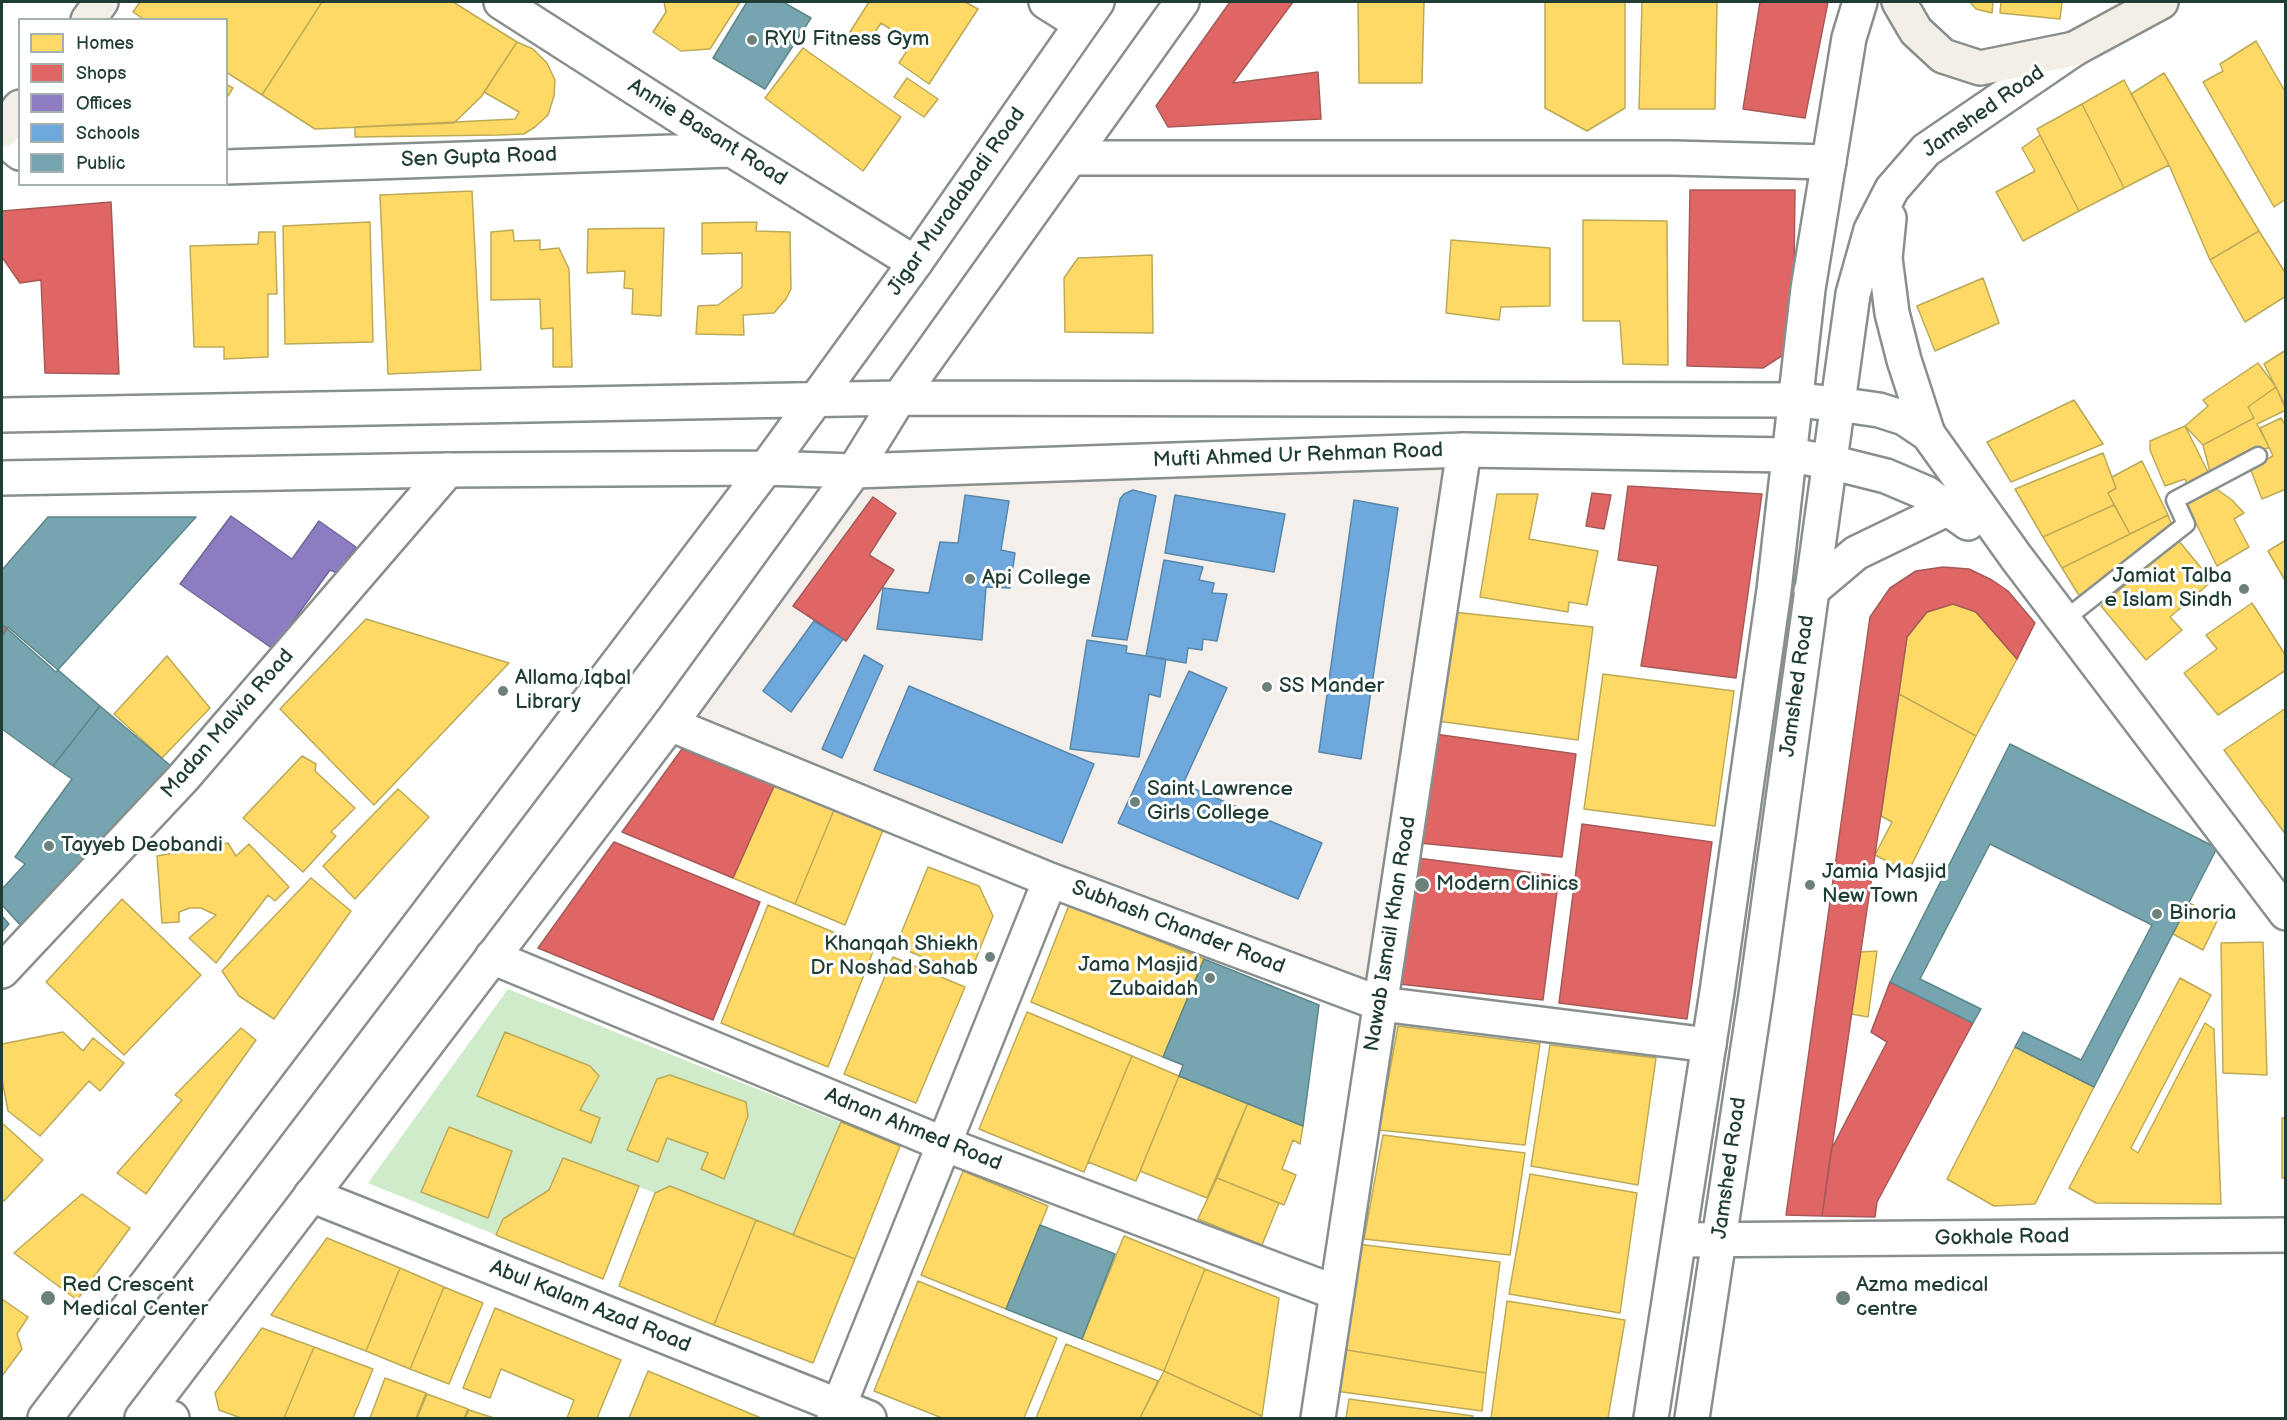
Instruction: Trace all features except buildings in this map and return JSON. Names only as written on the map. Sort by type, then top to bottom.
[{"type":"main road","points":[[89,18],[101,2]]},
{"type":"main road","points":[[1899,2],[1916,31],[1943,56],[1980,68],[2074,49],[2161,2]]},
{"type":"main road","points":[[2,131],[18,110]]},
{"type":"street","name":"Annie Basant Road","points":[[501,2],[732,150],[915,263]]},
{"type":"street","points":[[1046,2],[1089,13]]},
{"type":"street","points":[[155,1416],[311,1195],[670,724],[854,471],[900,398],[1182,2]]},
{"type":"street","name":"Jamshed Road","points":[[1651,1419],[1709,1045],[1774,590],[1808,289],[1849,38],[1860,2]]},
{"type":"street","name":"Jigar Muradabadi Road","points":[[45,1419],[766,468],[915,263],[1089,13]]},
{"type":"street","name":"Jamshed Road","points":[[1692,1419],[1853,294],[1871,230],[1892,189],[1926,150],[2074,49]]},
{"type":"street","points":[[2,138],[18,151]]},
{"type":"street","name":"Sen Gupta Road","points":[[228,166],[732,150]]},
{"type":"street","points":[[1072,158],[1673,158],[1829,162]]},
{"type":"street","points":[[1892,189],[1886,258],[1892,313],[1904,360],[1928,434],[2016,558],[2286,913]]},
{"type":"street","points":[[2,415],[900,398],[1796,400],[1879,410],[1904,418],[1928,434]]},
{"type":"street","name":"Mufti Ahmed Ur Rehman Road","points":[[2,478],[448,470],[766,468],[854,471],[1464,450],[1790,455],[1886,476],[1926,494],[2016,558]]},
{"type":"street","name":"Nawab Ismail Khan Road","points":[[1318,1419],[1464,450]]},
{"type":"street","name":"Madan Malvia Road","points":[[2,971],[183,778],[448,470]]},
{"type":"street","points":[[1811,591],[1856,553],[1947,509]]},
{"type":"street","name":"Subhash Chander Road","points":[[670,724],[1050,880],[1381,1004],[1709,1045]]},
{"type":"street","points":[[836,1412],[1050,880]]},
{"type":"street","name":"Adnan Ahmed Road","points":[[492,957],[944,1144],[1337,1293]]},
{"type":"street","name":"Abul Kalam Azad Road","points":[[311,1195],[836,1412],[869,1419]]},
{"type":"street","name":"Gokhale Road","points":[[1679,1240],[2286,1235]]},
{"type":"lane","points":[[2064,620],[2186,524],[2175,500],[2259,456]]},
{"type":"shaded area","name":"Saint Lawrence Girls College","points":[[1464,450],[1381,1004],[670,724],[854,471]]},
{"type":"green space","points":[[508,989],[842,1123],[793,1235],[670,1186],[655,1193],[564,1158],[549,1190],[503,1219],[496,1235],[368,1183]]},
{"type":"place","name":"RYU Fitness Gym","points":[[752,40]]},
{"type":"place","name":"Api College","points":[[970,579]]},
{"type":"place","name":"Jamiat Talba e Islam Sindh","points":[[2244,589]]},
{"type":"place","name":"SS Mander","points":[[1267,687]]},
{"type":"place","name":"Allama Iqbal Library","points":[[503,691]]},
{"type":"place","name":"Saint Lawrence Girls College","points":[[1135,802]]},
{"type":"place","name":"Tayyeb Deobandi","points":[[49,846]]},
{"type":"place","name":"Modern Clinics","points":[[1422,885]]},
{"type":"place","name":"Jamia Masjid New Town","points":[[1810,885]]},
{"type":"place","name":"Binoria","points":[[2157,914]]},
{"type":"place","name":"Khanqah Shiekh Dr Noshad Sahab","points":[[990,957]]},
{"type":"place","name":"Jama Masjid Zubaidah","points":[[1210,978]]},
{"type":"place","name":"Red Crescent Medical Center","points":[[48,1298]]},
{"type":"place","name":"Azma medical centre","points":[[1843,1298]]}]
